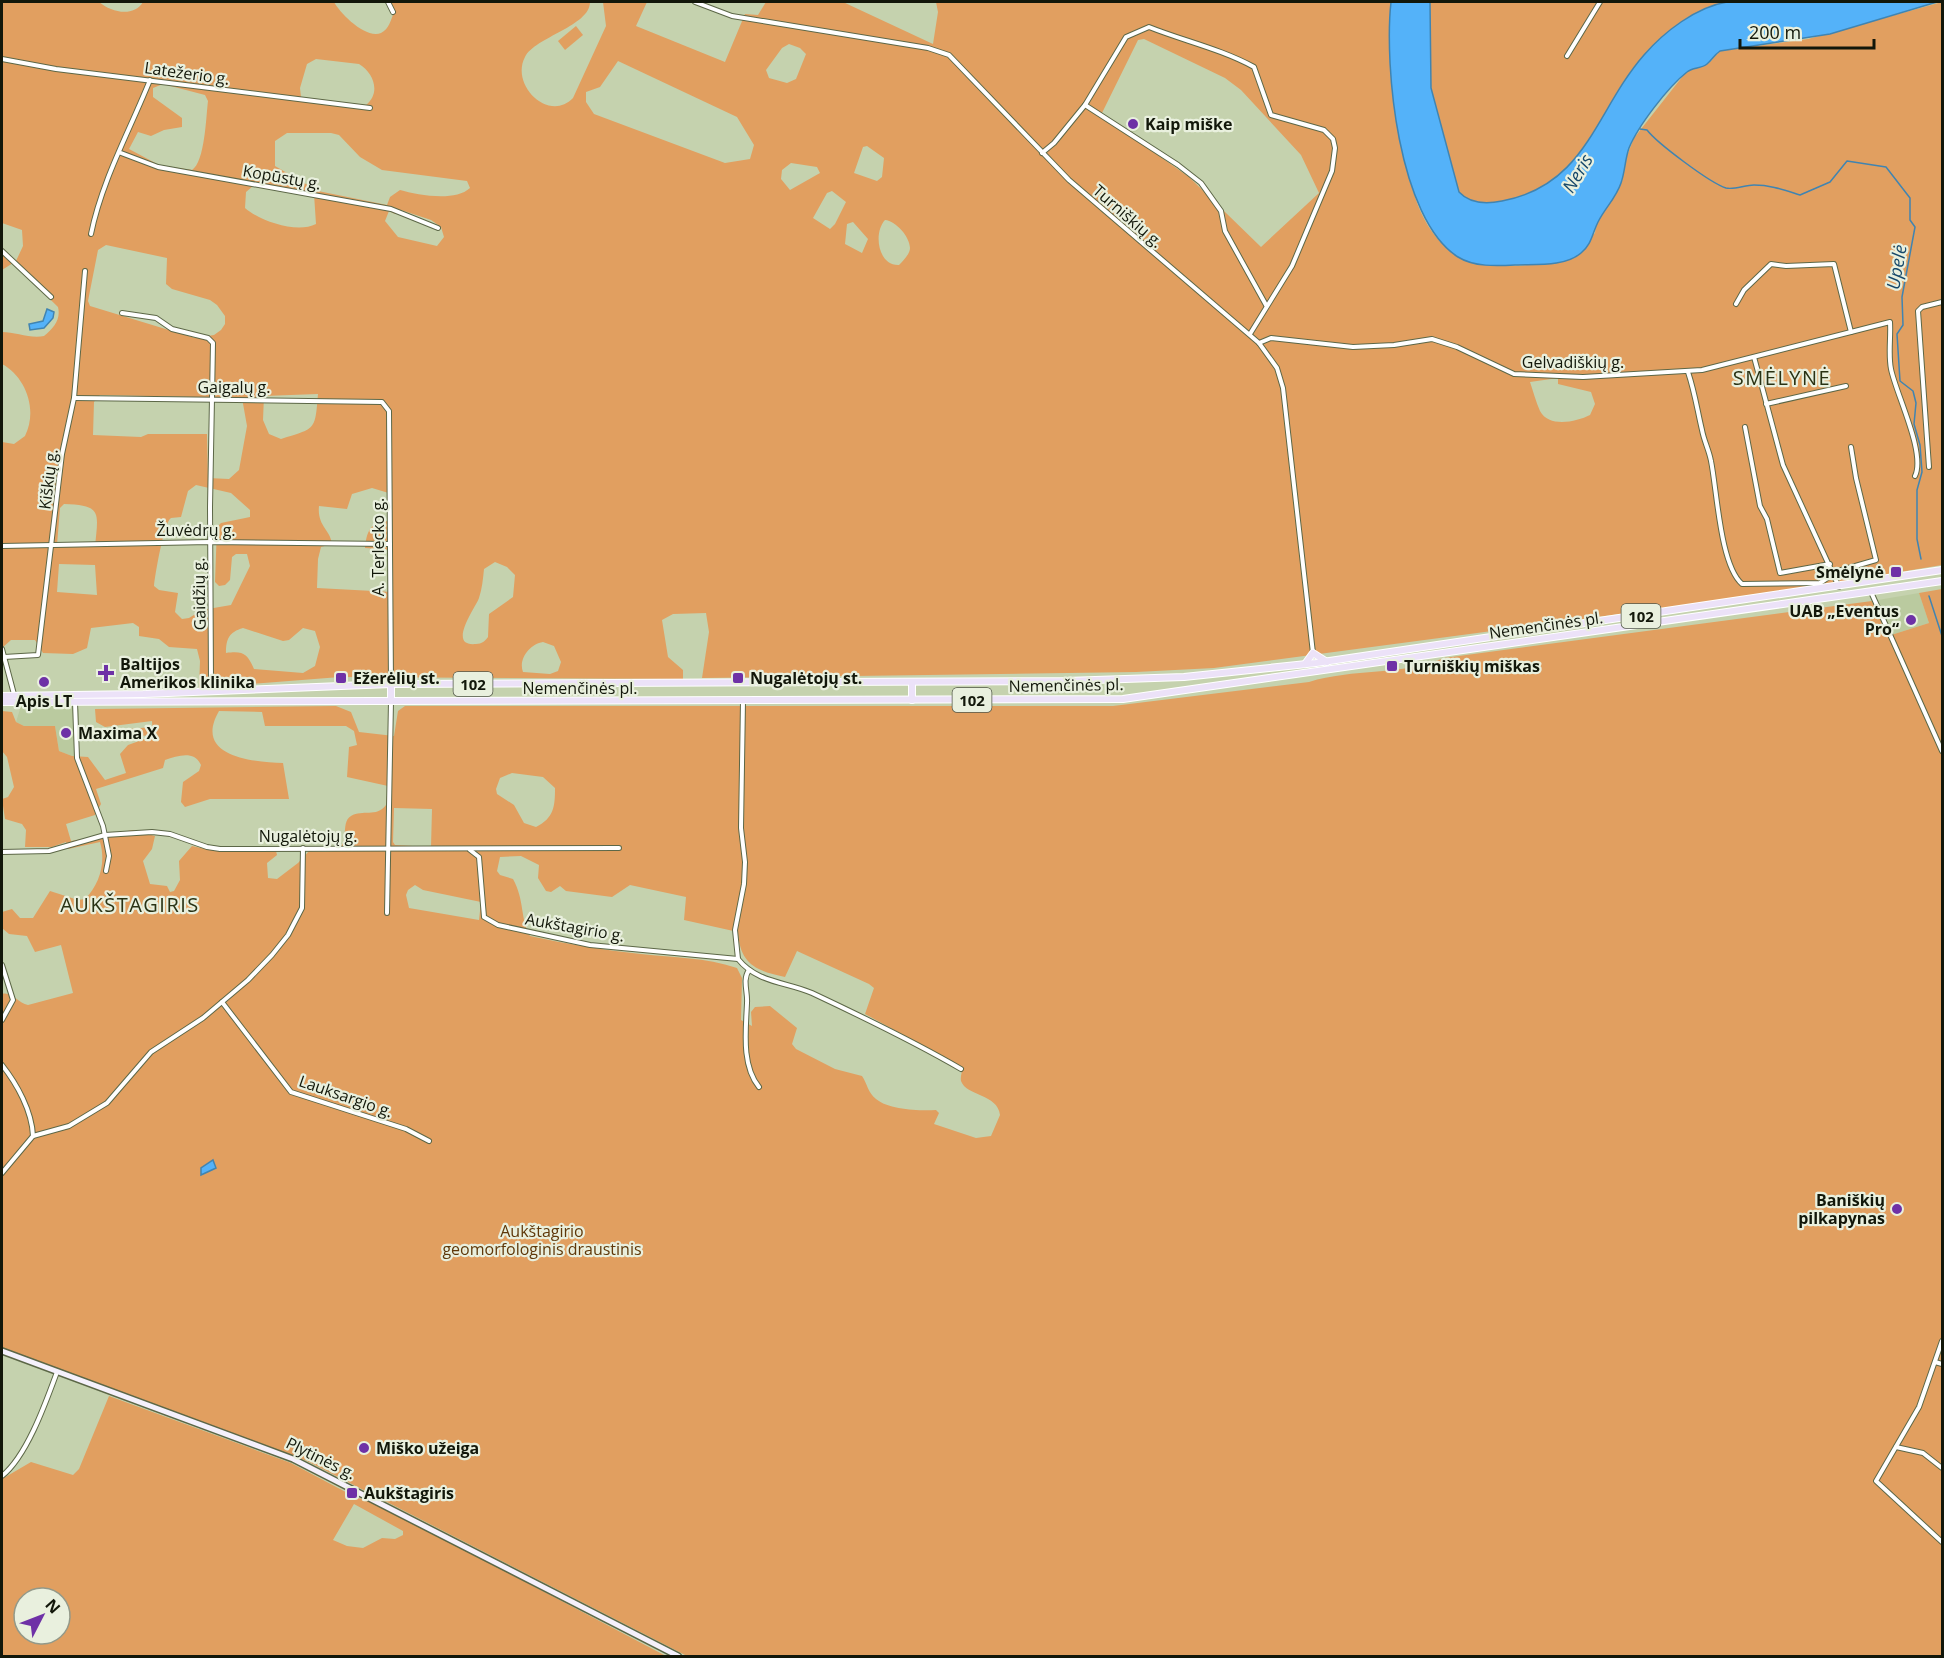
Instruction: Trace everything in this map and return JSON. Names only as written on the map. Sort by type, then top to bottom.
[{"type":"main road","name":"Nemenčinės pl.","points":[[2,702],[15,699],[391,684],[1140,679],[1305,665],[1839,588],[1942,570]]},
{"type":"main road","name":"Nemenčinės pl.","points":[[2,696],[15,699],[75,701],[1123,699],[1942,581]]},
{"type":"main road","points":[[1415,649],[1416,658]]},
{"type":"main road","points":[[1305,665],[1313,653],[1327,662]]},
{"type":"main road","points":[[1251,671],[1253,681]]},
{"type":"main road","points":[[912,682],[912,700]]},
{"type":"main road","points":[[391,684],[391,701]]},
{"type":"main road","name":"Plytinės g.","points":[[2,1352],[303,1464],[678,1656]]},
{"type":"street","points":[[388,2],[393,12]]},
{"type":"street","name":"Turniškių g.","points":[[695,2],[732,16],[944,53],[960,64],[1041,153],[1102,211],[1259,343],[1277,368],[1283,388],[1313,653]]},
{"type":"street","points":[[1567,57],[1600,2]]},
{"type":"street","points":[[1041,153],[1054,143],[1085,105],[1126,37],[1149,27],[1191,44],[1231,55],[1254,68],[1271,115],[1324,130],[1331,136],[1335,148],[1332,171],[1292,266],[1250,334]]},
{"type":"street","name":"Latežerio g.","points":[[2,59],[56,69],[370,108]]},
{"type":"street","points":[[91,234],[105,183],[121,153],[150,80]]},
{"type":"street","points":[[1085,105],[1178,165],[1201,183],[1221,212],[1226,231],[1266,306]]},
{"type":"street","name":"Kopūstų g.","points":[[121,153],[158,167],[391,209],[438,228]]},
{"type":"street","points":[[2,251],[51,297]]},
{"type":"street","points":[[1736,304],[1744,290],[1771,264],[1786,266],[1834,264],[1851,332]]},
{"type":"street","name":"Kiškių g.","points":[[4,657],[38,655],[62,454],[74,398],[85,272]]},
{"type":"street","points":[[1929,467],[1918,311],[1922,307],[1942,302]]},
{"type":"street","name":"Gaidžių g.","points":[[122,313],[156,318],[171,329],[212,341],[210,507],[212,680]]},
{"type":"street","name":"Gelvadiškių g.","points":[[1259,343],[1271,338],[1353,347],[1394,345],[1427,339],[1457,348],[1514,374],[1583,377],[1688,372],[1890,322],[1890,364],[1917,454],[1918,469],[1915,476]]},
{"type":"street","points":[[1754,357],[1783,465],[1839,588]]},
{"type":"street","points":[[1688,372],[1700,409],[1701,427],[1711,461],[1719,517],[1732,569],[1742,584],[1768,586],[1820,584],[1834,573],[1876,560],[1856,478],[1851,447]]},
{"type":"street","points":[[1766,404],[1846,386]]},
{"type":"street","name":"Gaigalų g.","points":[[74,398],[378,400],[389,411]]},
{"type":"street","name":"A. Terlecko g.","points":[[389,411],[391,684]]},
{"type":"street","points":[[1745,427],[1760,506],[1767,519],[1780,573],[1830,564]]},
{"type":"street","name":"Žuvėdrų g.","points":[[2,546],[52,543],[210,542],[390,544]]},
{"type":"street","points":[[1871,592],[1942,751]]},
{"type":"street","points":[[2,649],[15,699]]},
{"type":"street","points":[[202,691],[212,680],[221,690]]},
{"type":"street","points":[[75,701],[77,758],[93,795],[105,835],[109,856],[106,871]]},
{"type":"street","points":[[387,913],[391,701]]},
{"type":"street","points":[[743,701],[741,828],[745,862],[735,930],[738,959],[749,970],[771,981],[810,992],[914,1041],[961,1069]]},
{"type":"street","name":"Nugalėtojų g.","points":[[2,852],[54,850],[105,835],[164,832],[212,848],[619,848]]},
{"type":"street","points":[[2,1173],[33,1136],[69,1126],[100,1108],[120,1090],[151,1052],[203,1018],[248,980],[288,935],[302,908],[303,848]]},
{"type":"street","name":"Aukštagirio g.","points":[[466,849],[479,857],[484,917],[498,925],[590,945],[690,952],[729,960],[738,959]]},
{"type":"street","points":[[2,965],[13,1000],[2,1020]]},
{"type":"street","points":[[749,970],[745,977],[747,1005],[745,1025],[750,1070],[759,1087]]},
{"type":"street","name":"Lauksargio g.","points":[[222,1002],[291,1092],[406,1129],[429,1141]]},
{"type":"street","points":[[2,1065],[29,1115],[33,1136]]},
{"type":"street","points":[[1942,1341],[1919,1407],[1876,1481],[1942,1542]]},
{"type":"street","points":[[1935,1362],[1942,1364]]},
{"type":"street","points":[[2,1476],[11,1467],[34,1431],[57,1372]]},
{"type":"street","points":[[1896,1447],[1923,1453],[1942,1468]]},
{"type":"shaded area","name":"Kaip miške","points":[[1133,118],[1138,120],[1140,125],[1138,130],[1133,132],[1128,130],[1126,125],[1128,120]]},
{"type":"shaded area","points":[[1919,593],[1929,623],[1888,636],[1872,601]]},
{"type":"shaded area","points":[[21,706],[70,706],[79,709],[79,756],[59,751],[55,726],[24,726],[16,722]]},
{"type":"green space","points":[[2,2],[99,2],[110,9],[122,12],[134,10],[143,2],[334,2],[354,24],[375,34],[384,31],[389,24],[394,12],[390,2],[590,2],[588,10],[581,18],[539,43],[525,57],[522,68],[527,89],[543,103],[553,106],[563,105],[573,98],[606,26],[603,2],[647,2],[636,26],[725,62],[745,14],[758,15],[766,2],[843,2],[933,44],[938,12],[936,2],[1391,2],[1390,41],[1406,162],[1422,214],[1435,236],[1454,253],[1478,263],[1509,266],[1559,262],[1595,233],[1596,224],[1622,182],[1626,158],[1634,138],[1686,72],[1709,63],[1720,51],[1808,39],[1942,2],[1942,565],[1756,596],[1214,668],[1136,672],[702,678],[709,632],[706,613],[673,614],[662,620],[668,657],[683,670],[683,679],[340,677],[199,688],[200,661],[197,649],[169,647],[159,639],[139,636],[139,627],[133,623],[91,628],[87,648],[73,654],[43,653],[35,640],[11,640],[2,648],[2,442],[14,444],[25,436],[29,426],[30,405],[18,377],[2,364],[2,332],[34,337],[44,336],[56,323],[59,311],[58,307],[13,263],[2,270],[2,254],[16,261],[23,246],[22,230],[2,223]],"holes":[[[1144,39],[1225,78],[1241,90],[1301,155],[1319,193],[1261,247],[1189,177],[1101,115],[1138,40]],[[789,44],[800,48],[806,54],[796,79],[787,83],[769,78],[766,70],[782,48]],[[316,59],[359,64],[369,73],[374,83],[373,95],[366,105],[301,97],[300,88],[307,64]],[[618,61],[737,117],[754,145],[750,159],[725,163],[594,114],[586,102],[586,92],[600,87]],[[163,84],[205,95],[208,101],[200,158],[192,170],[159,165],[129,149],[138,132],[151,136],[164,130],[182,127],[182,118],[153,97],[153,88]],[[287,133],[331,133],[339,135],[360,157],[382,170],[467,181],[470,188],[455,195],[446,196],[416,194],[400,190],[390,197],[387,205],[318,191],[275,166],[275,141]],[[867,146],[884,158],[882,177],[877,181],[854,173],[863,147]],[[791,163],[817,167],[820,173],[790,190],[781,179],[782,170]],[[268,185],[314,194],[316,224],[299,228],[279,225],[245,208],[246,192],[253,186]],[[832,191],[846,202],[830,229],[813,218],[827,193]],[[401,210],[431,220],[441,227],[444,237],[437,246],[398,237],[385,221],[389,211],[395,214]],[[885,220],[894,223],[902,230],[908,239],[910,250],[899,265],[886,260],[880,248],[879,233]],[[853,222],[868,239],[862,253],[845,244],[847,224]],[[106,245],[167,258],[166,284],[172,289],[210,300],[225,316],[225,324],[221,330],[214,335],[195,338],[90,306],[88,301],[98,250]],[[1558,378],[1558,384],[1591,392],[1595,404],[1590,415],[1578,420],[1563,422],[1550,420],[1540,411],[1530,382]],[[318,394],[316,415],[312,426],[301,433],[281,439],[269,434],[263,420],[264,396]],[[100,395],[242,398],[247,426],[239,470],[229,479],[208,478],[207,434],[148,434],[141,437],[93,435],[94,402]],[[196,485],[231,493],[250,510],[250,517],[221,523],[217,527],[215,582],[219,586],[225,585],[230,580],[232,557],[236,554],[247,554],[250,566],[231,605],[202,610],[189,618],[182,619],[175,612],[178,593],[159,590],[154,586],[163,538],[171,518],[181,517],[188,491]],[[372,488],[392,494],[392,521],[375,524],[367,535],[365,548],[392,550],[392,592],[317,588],[318,559],[321,547],[332,544],[319,513],[319,506],[347,509],[352,494]],[[64,504],[86,506],[92,509],[97,519],[95,547],[57,545],[60,508]],[[495,562],[507,567],[515,575],[513,597],[489,614],[486,640],[478,644],[467,643],[463,639],[465,625],[479,598],[484,569]],[[59,564],[95,565],[97,595],[57,592]],[[243,628],[283,641],[289,640],[303,628],[315,631],[320,647],[315,666],[303,673],[254,669],[244,654],[226,653],[229,637]],[[543,642],[554,646],[561,662],[558,671],[550,674],[523,672],[522,662],[526,653],[538,643]]]},
{"type":"green space","points":[[1430,2],[1727,2],[1692,15],[1652,46],[1627,77],[1586,143],[1571,163],[1553,179],[1530,192],[1502,201],[1485,203],[1468,199],[1459,192],[1431,88]]},
{"type":"green space","points":[[576,26],[583,35],[565,50],[558,41]]},
{"type":"green space","name":"Aukštagirio geomorfologinis draustinis","points":[[1942,589],[1942,1656],[687,1656],[307,1461],[2,1348],[2,994],[8,994],[28,1005],[73,993],[61,945],[35,952],[27,936],[9,934],[2,928],[2,912],[12,909],[20,918],[33,918],[50,891],[78,900],[85,899],[98,880],[102,865],[102,850],[100,842],[68,849],[66,842],[52,847],[25,847],[26,830],[22,824],[5,819],[2,799],[8,797],[14,787],[7,757],[2,751],[2,711],[12,712],[16,722],[24,726],[55,726],[59,751],[72,756],[88,757],[105,780],[126,773],[120,754],[128,745],[153,736],[152,721],[105,727],[96,722],[95,709],[336,706],[351,712],[359,732],[394,736],[398,711],[405,706],[1113,706],[1309,682],[1343,675],[1428,664],[1444,658],[1872,601],[1888,636],[1929,623],[1919,593]],"holes":[[[219,711],[262,712],[265,726],[346,726],[354,731],[357,745],[349,747],[347,777],[388,786],[386,805],[378,811],[351,816],[346,824],[344,840],[339,849],[309,851],[277,879],[268,878],[267,863],[277,855],[276,851],[210,850],[192,846],[179,861],[180,880],[174,891],[170,892],[167,886],[150,884],[143,861],[152,849],[155,836],[133,830],[71,841],[66,824],[95,815],[101,804],[96,789],[163,768],[165,760],[180,756],[194,757],[201,765],[199,771],[183,782],[181,802],[185,807],[210,799],[289,799],[283,763],[256,761],[229,754],[219,747],[214,738],[213,726]],[[512,773],[543,777],[555,788],[554,806],[547,820],[536,827],[524,823],[514,805],[497,794],[496,789],[500,778]],[[394,808],[432,809],[431,847],[395,845],[393,842]],[[521,856],[539,865],[538,878],[546,891],[551,892],[560,886],[566,891],[612,897],[630,885],[686,897],[684,920],[738,932],[742,952],[746,959],[758,969],[785,977],[797,951],[869,984],[874,988],[865,1014],[962,1067],[961,1081],[964,1086],[994,1103],[1000,1115],[991,1136],[976,1138],[934,1124],[939,1113],[936,1110],[905,1109],[882,1103],[871,1094],[862,1076],[835,1069],[796,1049],[792,1044],[797,1028],[770,1006],[755,1007],[751,1012],[752,1026],[741,1020],[742,978],[737,968],[701,960],[613,951],[530,936],[513,879],[500,875],[497,871],[500,857]],[[415,885],[423,890],[481,902],[479,920],[409,908],[406,895],[408,890]]]},
{"type":"green space","points":[[151,727],[151,735],[121,738],[120,730]]},
{"type":"green space","points":[[109,1396],[291,1463],[357,1498],[369,1500],[406,1519],[666,1656],[2,1656],[2,1479],[31,1462],[73,1475],[79,1469]],"holes":[[[354,1504],[403,1531],[403,1535],[395,1539],[382,1538],[363,1548],[347,1546],[333,1540]]]},
{"type":"water","name":"Neris","points":[[1391,2],[1430,2],[1431,88],[1459,192],[1473,201],[1490,203],[1530,192],[1553,179],[1571,163],[1644,55],[1671,29],[1704,9],[1727,2],[1937,2],[1830,34],[1720,51],[1707,64],[1689,70],[1679,79],[1646,118],[1629,148],[1619,188],[1596,226],[1585,250],[1567,261],[1558,263],[1500,266],[1478,264],[1458,257],[1438,238],[1421,210],[1399,139],[1393,101],[1389,30]]},
{"type":"water","points":[[47,309],[54,312],[53,318],[44,328],[30,330],[29,324],[43,321]]},
{"type":"water","points":[[213,1160],[216,1168],[201,1175],[201,1168]]},
{"type":"waterway","name":"Upelė","points":[[1640,129],[1647,130],[1684,162],[1708,179],[1726,188],[1760,185],[1800,195],[1830,182],[1847,161],[1886,167],[1910,198],[1910,220],[1915,227],[1902,297],[1903,325],[1897,334],[1900,381],[1913,391],[1916,403],[1914,424],[1920,445],[1922,472],[1917,490],[1917,539],[1921,559]]},
{"type":"waterway","name":"Upelė","points":[[1929,596],[1942,636]]},
{"type":"place","name":"Kaip miške","points":[[1133,124]]},
{"type":"place","name":"Smėlynė","points":[[1896,572]]},
{"type":"place","name":"UAB „Eventus Pro“","points":[[1911,620]]},
{"type":"place","name":"Turniškių miškas","points":[[1392,666]]},
{"type":"place","name":"Baltijos Amerikos klinika","points":[[106,673]]},
{"type":"place","name":"Ežerėlių st.","points":[[341,678]]},
{"type":"place","name":"Nugalėtojų st.","points":[[738,678]]},
{"type":"place","name":"Apis LT","points":[[44,682]]},
{"type":"place","name":"Maxima X","points":[[66,733]]},
{"type":"place","name":"Baniškių pilkapynas","points":[[1897,1209]]},
{"type":"place","name":"Miško užeiga","points":[[364,1448]]},
{"type":"place","name":"Aukštagiris","points":[[352,1493]]},
{"type":"district","name":"SMĖLYNĖ","points":[[1782,377]]},
{"type":"district","name":"AUKŠTAGIRIS","points":[[130,904]]}]
